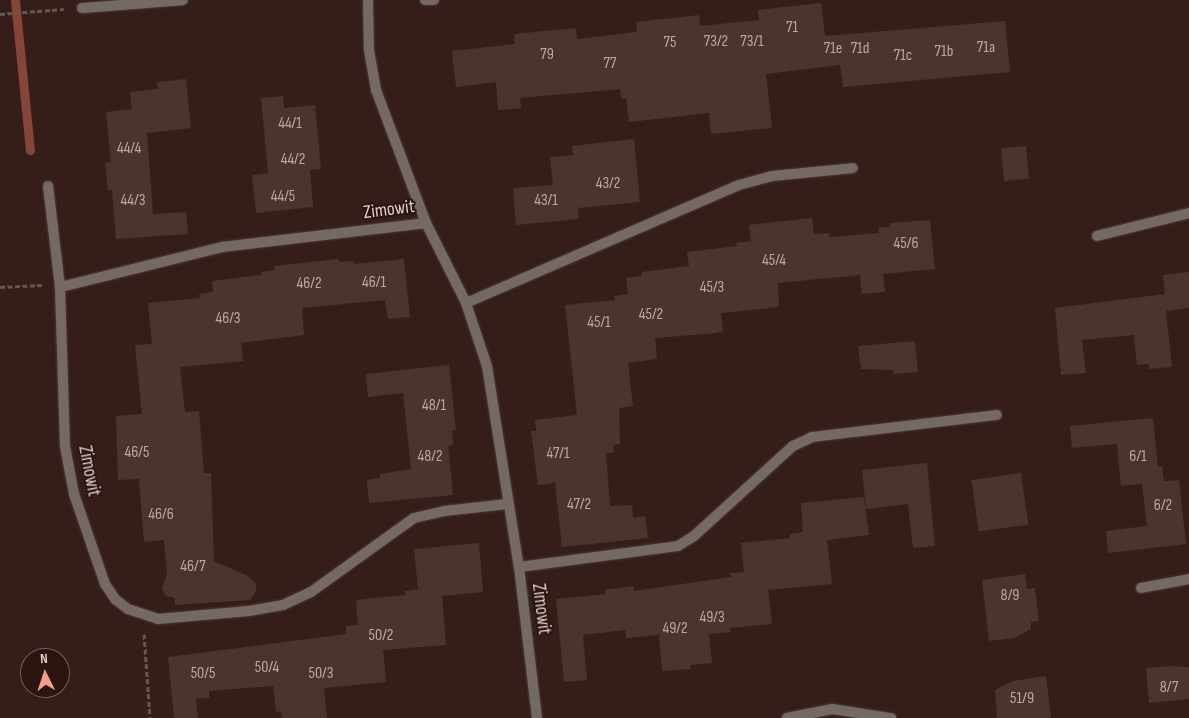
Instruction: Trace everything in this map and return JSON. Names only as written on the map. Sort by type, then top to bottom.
[{"type":"street","points":[[82,8],[183,0]]},
{"type":"street","name":"Zimowit","points":[[368,0],[369,50],[376,90],[426,223],[466,303],[487,366],[519,567],[537,718]]},
{"type":"street","points":[[425,0],[434,0]]},
{"type":"street","points":[[466,303],[739,185],[772,176],[853,168]]},
{"type":"street","points":[[48,186],[60,287]]},
{"type":"street","points":[[1097,236],[1189,213]]},
{"type":"street","name":"Zimowit","points":[[426,223],[213,248],[60,287],[66,446],[70,478],[105,584],[115,599],[143,616],[172,619],[283,605],[311,592],[414,518],[444,511],[508,504]]},
{"type":"street","points":[[519,567],[678,546],[793,446],[812,437],[997,415]]},
{"type":"street","points":[[1141,588],[1189,579]]},
{"type":"street","points":[[787,718],[832,709],[891,718]]},
{"type":"path","points":[[0,14],[82,8]]},
{"type":"path","points":[[0,286],[32,284],[60,287]]},
{"type":"path","points":[[143,616],[150,718]]},
{"type":"building","points":[[821,3],[825,36],[1005,21],[1010,72],[843,87],[840,65],[766,74],[772,128],[711,134],[709,113],[629,122],[626,98],[621,99],[620,89],[520,98],[521,108],[498,110],[496,82],[456,87],[452,51],[515,44],[514,34],[576,28],[577,39],[637,32],[636,22],[699,15],[700,26],[759,20],[758,10]]},
{"type":"building","points":[[186,79],[191,128],[147,133],[153,214],[186,212],[188,234],[116,239],[112,190],[108,190],[105,163],[111,162],[106,112],[132,109],[130,92],[158,89],[157,82]]},
{"type":"building","points":[[283,96],[284,108],[315,105],[321,169],[310,170],[313,207],[256,213],[252,175],[268,173],[261,98]]},
{"type":"building","points":[[634,139],[640,202],[578,208],[579,219],[516,225],[513,188],[553,185],[550,157],[573,155],[572,146]]},
{"type":"building","points":[[1026,146],[1029,179],[1004,181],[1001,148]]},
{"type":"building","points":[[812,218],[814,234],[829,233],[829,237],[879,233],[878,228],[890,227],[890,223],[930,220],[935,269],[883,274],[885,292],[862,294],[860,275],[778,283],[779,307],[721,313],[723,331],[717,333],[655,338],[657,359],[628,363],[633,406],[619,408],[620,444],[613,445],[614,453],[606,453],[610,506],[632,505],[633,518],[645,516],[648,538],[562,547],[555,483],[538,485],[531,431],[536,431],[535,420],[577,415],[565,305],[615,300],[614,296],[628,294],[626,278],[642,276],[642,272],[689,266],[687,252],[737,246],[736,243],[751,241],[749,225]]},
{"type":"building","points":[[338,259],[339,262],[353,261],[354,264],[404,259],[410,317],[388,319],[385,300],[302,308],[304,335],[241,343],[243,361],[180,367],[185,412],[199,411],[204,473],[211,473],[214,561],[248,576],[256,584],[256,591],[250,600],[175,605],[175,598],[166,596],[162,589],[167,574],[164,540],[144,542],[139,479],[118,480],[116,416],[142,414],[135,345],[152,344],[148,303],[200,298],[199,294],[213,292],[212,281],[261,275],[261,272],[275,270],[274,266]]},
{"type":"building","points":[[1189,272],[1189,308],[1166,311],[1172,367],[1149,369],[1149,364],[1137,365],[1134,335],[1082,340],[1086,373],[1061,375],[1055,308],[1165,294],[1163,275]]},
{"type":"building","points":[[915,341],[918,372],[893,374],[893,370],[861,369],[858,346]]},
{"type":"building","points":[[449,365],[456,430],[452,430],[453,445],[448,446],[453,495],[369,503],[367,480],[380,478],[380,474],[411,469],[403,393],[368,397],[366,374]]},
{"type":"building","points":[[1153,418],[1158,467],[1162,466],[1164,481],[1179,480],[1186,544],[1108,553],[1106,531],[1147,526],[1142,484],[1121,486],[1117,444],[1072,448],[1070,426]]},
{"type":"building","points":[[927,463],[935,546],[913,548],[908,504],[866,509],[862,470]]},
{"type":"building","points":[[1021,473],[1028,524],[979,531],[971,480]]},
{"type":"building","points":[[864,497],[869,535],[827,540],[832,584],[768,590],[772,624],[730,628],[731,632],[709,634],[712,663],[690,665],[691,669],[662,671],[659,635],[626,638],[625,630],[583,635],[587,680],[564,682],[556,599],[606,594],[605,590],[634,586],[634,591],[731,577],[730,573],[744,572],[741,543],[790,538],[790,534],[803,532],[801,503]]},
{"type":"building","points":[[479,543],[483,592],[442,596],[446,645],[383,650],[386,682],[324,688],[327,718],[282,718],[281,711],[276,712],[273,686],[209,691],[209,698],[196,699],[198,718],[174,718],[168,657],[346,634],[346,626],[358,625],[356,600],[405,595],[405,591],[418,589],[414,549]]},
{"type":"building","points":[[1025,574],[1027,589],[1035,588],[1039,621],[1031,622],[1031,629],[1014,638],[989,641],[982,580]]},
{"type":"building","points":[[1189,667],[1189,699],[1149,703],[1146,668]]},
{"type":"building","points":[[1046,676],[1051,718],[997,718],[995,690],[1013,681]]},
{"type":"waterway","points":[[15,0],[30,150]]}]
